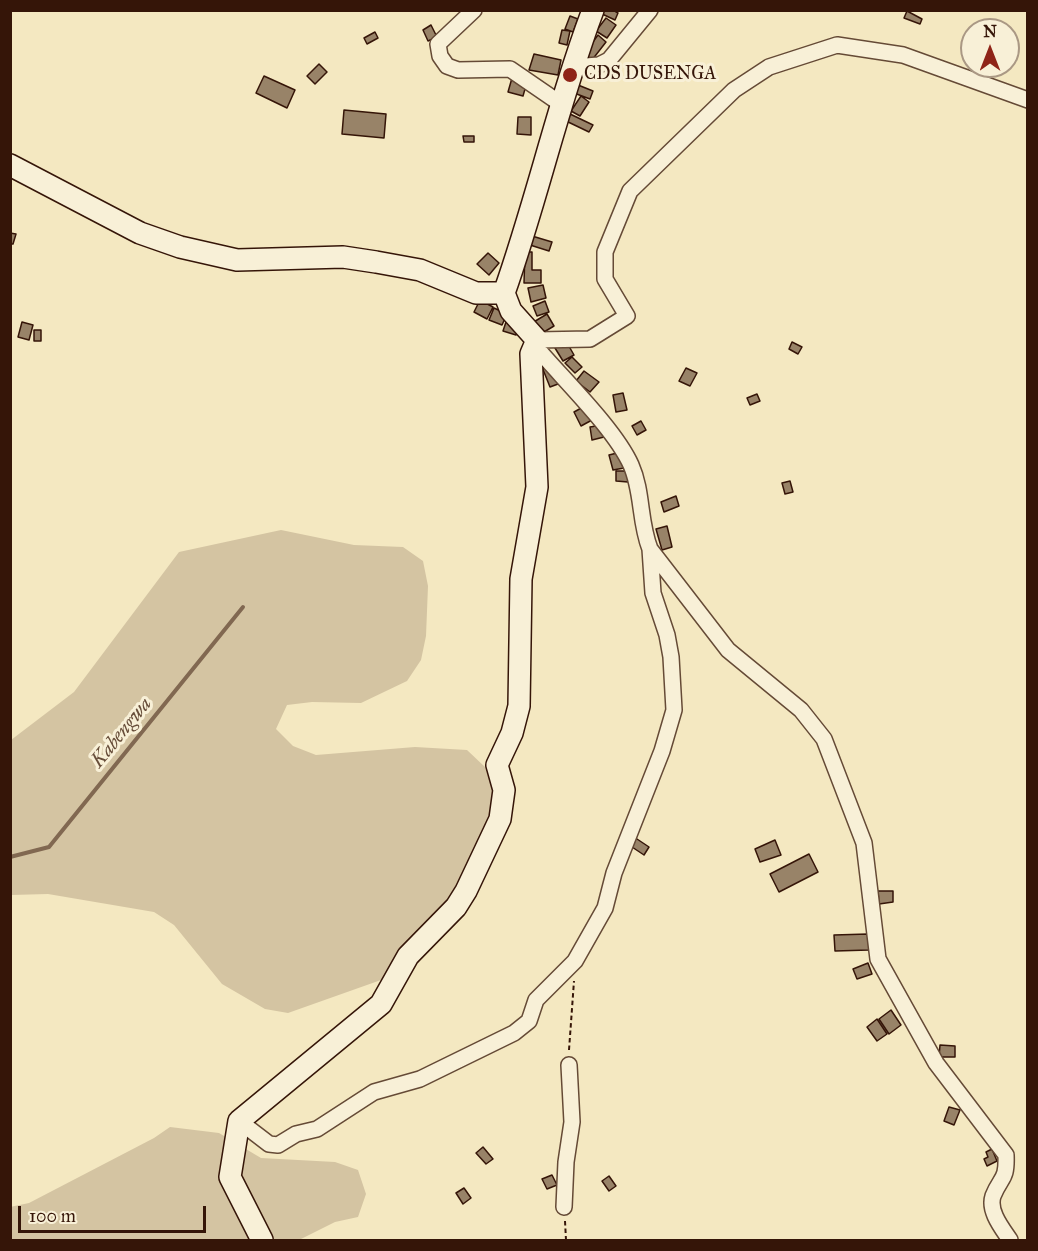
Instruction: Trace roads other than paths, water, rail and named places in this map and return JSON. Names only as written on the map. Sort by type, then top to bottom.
[{"type":"street","points":[[474,10],[438,44],[440,56],[447,66],[458,70],[510,69],[561,104]]},
{"type":"street","points":[[593,10],[572,67],[521,243],[504,293],[511,311],[621,447],[640,490],[642,530],[650,549],[728,650],[801,710],[824,739],[864,843],[878,959],[936,1063],[1006,1155],[1007,1174],[992,1198],[995,1217],[1010,1240]]},
{"type":"street","points":[[572,67],[599,65],[609,60],[650,10]]},
{"type":"street","points":[[537,343],[590,339],[627,316],[604,279],[605,252],[630,191],[734,90],[769,67],[837,45],[903,55],[1028,100]]},
{"type":"street","points":[[10,165],[140,232],[180,247],[237,260],[343,257],[420,270],[476,293],[504,293]]},
{"type":"street","points":[[262,1240],[230,1177],[239,1121],[381,1004],[408,956],[456,907],[500,819],[504,790],[497,765],[512,733],[519,706],[521,579],[537,487],[531,354],[537,343]]},
{"type":"street","points":[[239,1121],[269,1144],[278,1144],[296,1134],[317,1129],[374,1092],[420,1079],[514,1033],[529,1021],[536,1000],[575,960],[605,908],[614,873],[662,751],[674,710],[668,635],[653,593],[650,549]]},
{"type":"street","points":[[564,1207],[566,1162],[572,1122],[569,1065]]},
{"type":"waterway","name":"Kabengwa","points":[[10,857],[49,847],[243,607]]},
{"type":"place","name":"CDS DUSENGA","points":[[570,75]]}]
